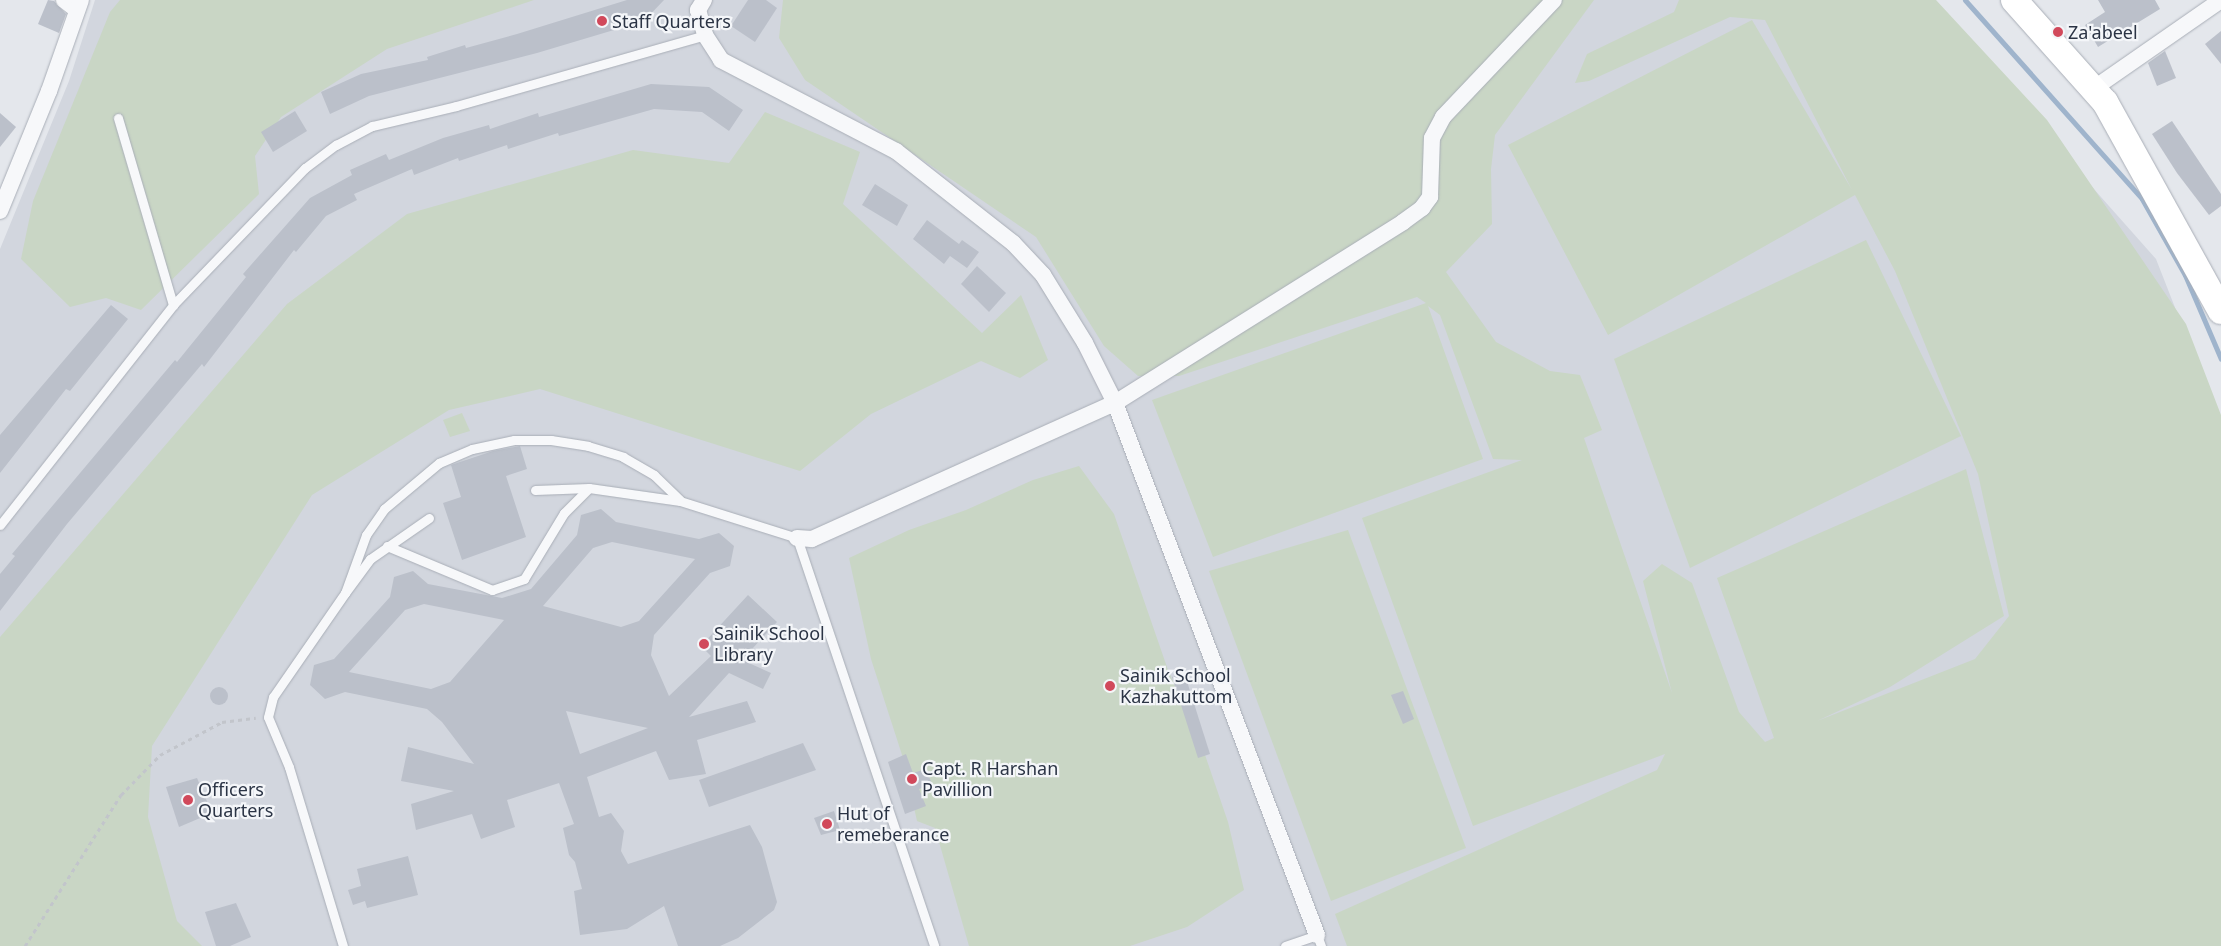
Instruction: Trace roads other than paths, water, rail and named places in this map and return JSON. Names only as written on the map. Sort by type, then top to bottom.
[{"type":"main road","points":[[2014,0],[2105,102],[2221,311]]},
{"type":"street","points":[[704,0],[698,10],[705,35],[721,60],[896,151],[1013,243],[1043,275],[1085,343],[1115,404],[1319,940]]},
{"type":"street","points":[[797,538],[812,539],[1115,404],[1422,208],[1430,197],[1432,138],[1443,117],[1554,0]]},
{"type":"street","points":[[2093,89],[2221,0]]},
{"type":"street","points":[[0,211],[49,91],[74,3]]},
{"type":"lane","points":[[0,525],[173,305],[306,168],[336,145],[372,126],[456,106],[705,35]]},
{"type":"lane","points":[[118,118],[173,305]]},
{"type":"lane","points":[[345,593],[366,535],[384,508],[439,463],[472,449],[514,440],[551,440],[588,446],[623,457],[654,475],[680,501]]},
{"type":"lane","points":[[535,490],[588,488],[680,501],[797,538],[934,946]]},
{"type":"lane","points":[[386,546],[492,590],[524,579],[564,513],[588,488]]},
{"type":"lane","points":[[342,946],[289,767],[268,717],[273,697],[370,558],[429,518]]},
{"type":"lane","points":[[1285,946],[1319,940]]},
{"type":"waterway","points":[[1965,0],[2142,199],[2185,275],[2221,359]]},
{"type":"place","name":"Staff Quarters","points":[[602,21]]},
{"type":"place","name":"Za'abeel","points":[[2058,32]]},
{"type":"place","name":"Sainik School Library","points":[[704,644]]},
{"type":"place","name":"Sainik School Kazhakuttom","points":[[1110,686]]},
{"type":"place","name":"Capt. R Harshan Pavillion","points":[[912,779]]},
{"type":"place","name":"Officers Quarters","points":[[188,800]]},
{"type":"place","name":"Hut of remeberance","points":[[827,824]]}]
